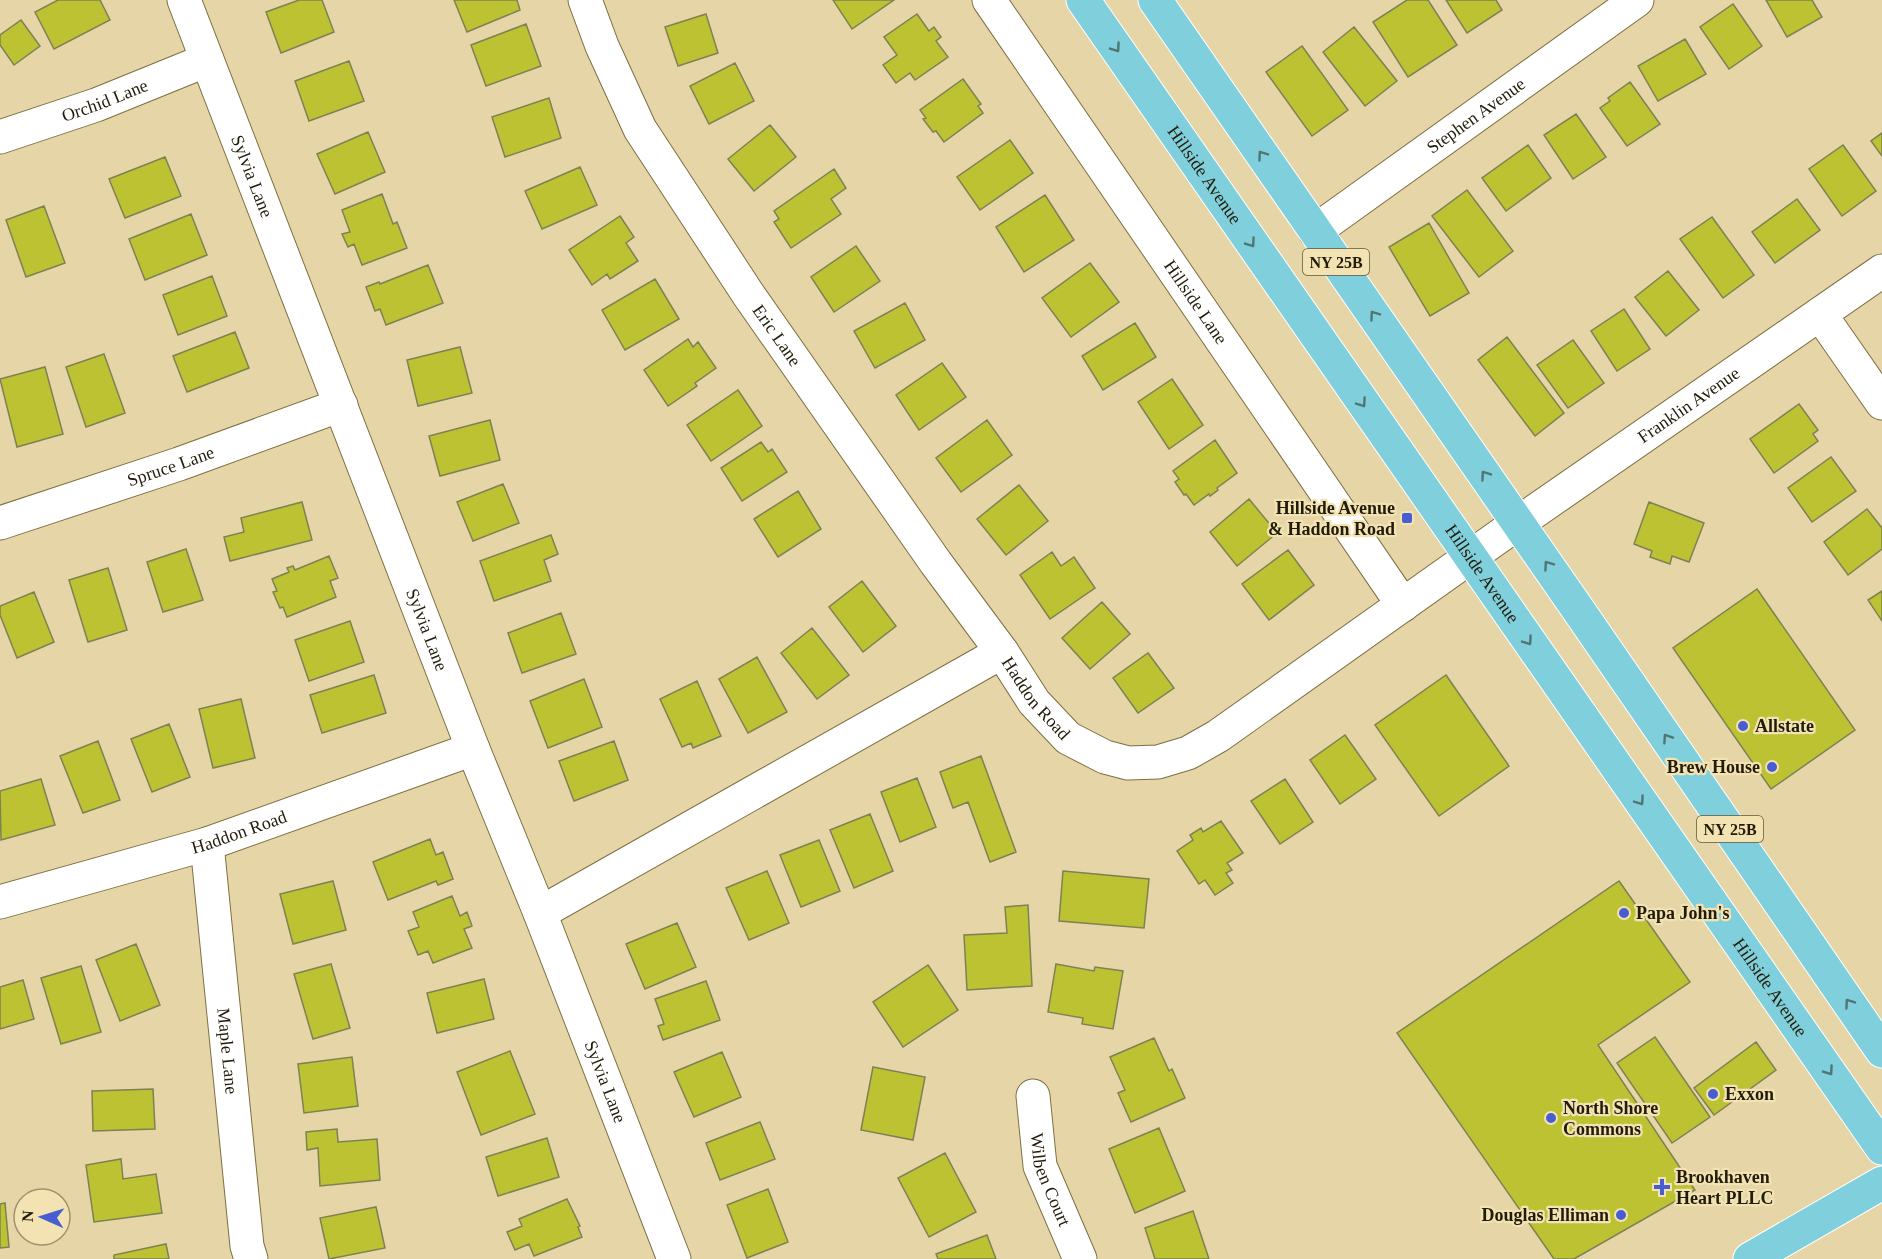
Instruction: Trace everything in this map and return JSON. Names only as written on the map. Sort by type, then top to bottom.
[{"type":"main road","name":"Hillside Avenue","points":[[1083,0],[1882,1051]]},
{"type":"main road","name":"Hillside Avenue","points":[[1155,0],[1315,231],[1495,540],[1882,1148]]},
{"type":"main road","points":[[1750,1259],[1882,1183]]},
{"type":"street","name":"Sylvia Lane","points":[[184,0],[473,749],[540,913],[674,1259]]},
{"type":"street","name":"Eric Lane","points":[[585,0],[602,46],[640,129],[748,294],[1002,652]]},
{"type":"street","name":"Hillside Lane","points":[[989,0],[1403,605]]},
{"type":"street","name":"Stephen Avenue","points":[[1315,231],[1637,0]]},
{"type":"street","name":"Orchid Lane","points":[[0,137],[96,105],[207,60]]},
{"type":"street","name":"Franklin Avenue","points":[[1495,540],[1882,270]]},
{"type":"street","points":[[1820,314],[1882,403]]},
{"type":"street","name":"Spruce Lane","points":[[0,523],[179,464],[341,405]]},
{"type":"street","name":"Haddon Road","points":[[540,913],[1002,652],[1034,702],[1068,738],[1105,757],[1128,763],[1158,762],[1188,753],[1218,736],[1495,540]]},
{"type":"street","name":"Haddon Road","points":[[0,902],[207,844],[473,749]]},
{"type":"street","name":"Maple Lane","points":[[207,844],[250,1259]]},
{"type":"street","name":"Wilben Court","points":[[1033,1096],[1040,1166],[1080,1259]]},
{"type":"building","points":[[58,0],[100,0],[110,20],[54,49],[35,12]]},
{"type":"building","points":[[299,0],[322,0],[334,32],[281,53],[266,12]]},
{"type":"building","points":[[454,0],[517,0],[520,10],[467,32]]},
{"type":"building","points":[[833,0],[894,0],[852,29]]},
{"type":"building","points":[[1407,0],[1428,0],[1457,45],[1408,77],[1373,22]]},
{"type":"building","points":[[1446,0],[1496,0],[1502,10],[1467,33]]},
{"type":"building","points":[[1766,0],[1812,0],[1822,17],[1787,37]]},
{"type":"building","points":[[1733,4],[1762,46],[1729,69],[1700,27]]},
{"type":"building","points":[[706,14],[718,53],[678,66],[665,27]]},
{"type":"building","points":[[917,14],[929,31],[934,27],[941,37],[936,41],[948,57],[915,80],[910,73],[896,83],[883,65],[897,55],[884,37]]},
{"type":"building","points":[[21,20],[40,46],[14,65],[0,45],[0,35]]},
{"type":"building","points":[[526,24],[541,66],[486,86],[471,45]]},
{"type":"building","points":[[1354,27],[1397,81],[1365,106],[1323,52]]},
{"type":"building","points":[[1685,39],[1706,74],[1658,101],[1638,66]]},
{"type":"building","points":[[1302,46],[1348,110],[1312,136],[1266,72]]},
{"type":"building","points":[[349,61],[364,101],[309,121],[295,81]]},
{"type":"building","points":[[735,63],[754,101],[709,124],[690,86]]},
{"type":"building","points":[[963,79],[981,104],[978,106],[983,113],[944,142],[923,119],[926,118],[920,110]]},
{"type":"building","points":[[1630,82],[1660,124],[1627,146],[1600,108],[1610,101],[1608,98]]},
{"type":"building","points":[[549,98],[561,138],[505,157],[492,117]]},
{"type":"building","points":[[1576,114],[1606,157],[1573,179],[1544,135]]},
{"type":"building","points":[[770,125],[796,157],[754,191],[728,159]]},
{"type":"building","points":[[368,132],[385,172],[335,194],[317,154]]},
{"type":"building","points":[[1882,133],[1882,156],[1871,141]]},
{"type":"building","points":[[1010,140],[1033,173],[980,210],[957,177]]},
{"type":"building","points":[[1528,145],[1551,178],[1506,211],[1482,178]]},
{"type":"building","points":[[1843,145],[1876,191],[1842,216],[1809,169]]},
{"type":"building","points":[[165,157],[181,196],[125,218],[109,179]]},
{"type":"building","points":[[580,167],[597,205],[542,229],[525,191]]},
{"type":"building","points":[[834,169],[846,188],[831,199],[841,214],[791,248],[774,222],[779,219],[774,211]]},
{"type":"building","points":[[1467,190],[1513,251],[1479,277],[1432,216]]},
{"type":"building","points":[[382,194],[393,224],[397,222],[407,248],[362,265],[354,244],[348,247],[342,234],[350,232],[342,210]]},
{"type":"building","points":[[1045,195],[1074,240],[1024,272],[996,227]]},
{"type":"building","points":[[1797,199],[1820,230],[1775,263],[1752,232]]},
{"type":"building","points":[[44,206],[65,263],[26,277],[6,220]]},
{"type":"building","points":[[191,214],[207,255],[145,280],[129,239]]},
{"type":"building","points":[[620,216],[634,237],[626,243],[638,261],[610,279],[607,274],[592,285],[569,250]]},
{"type":"building","points":[[1712,217],[1754,275],[1723,298],[1680,239]]},
{"type":"building","points":[[1429,223],[1469,293],[1430,316],[1389,247]]},
{"type":"building","points":[[856,246],[880,281],[834,312],[811,277]]},
{"type":"building","points":[[1090,263],[1119,302],[1071,337],[1042,298]]},
{"type":"building","points":[[428,265],[443,303],[386,325],[380,309],[375,311],[366,287],[379,282],[380,284]]},
{"type":"building","points":[[1668,271],[1699,310],[1666,336],[1635,297]]},
{"type":"building","points":[[212,276],[227,316],[178,335],[163,295]]},
{"type":"building","points":[[655,279],[679,319],[625,350],[602,310]]},
{"type":"building","points":[[905,303],[925,340],[875,368],[854,331]]},
{"type":"building","points":[[1624,309],[1650,349],[1617,371],[1591,331]]},
{"type":"building","points":[[1135,323],[1156,357],[1103,390],[1082,356]]},
{"type":"building","points":[[235,332],[249,368],[187,392],[173,356]]},
{"type":"building","points":[[1507,337],[1564,413],[1535,436],[1478,360]]},
{"type":"building","points":[[688,339],[693,347],[698,342],[716,368],[695,383],[697,386],[668,406],[644,370]]},
{"type":"building","points":[[1573,340],[1604,383],[1568,408],[1537,365]]},
{"type":"building","points":[[460,347],[472,393],[418,406],[407,360]]},
{"type":"building","points":[[104,354],[125,413],[86,427],[66,367]]},
{"type":"building","points":[[942,363],[966,397],[919,430],[896,395]]},
{"type":"building","points":[[45,367],[63,434],[17,447],[0,379]]},
{"type":"building","points":[[1172,379],[1203,425],[1169,449],[1138,402]]},
{"type":"building","points":[[738,390],[762,426],[711,461],[687,425]]},
{"type":"building","points":[[1799,404],[1818,430],[1813,434],[1818,441],[1774,473],[1750,439]]},
{"type":"building","points":[[490,420],[500,460],[440,476],[429,436]]},
{"type":"building","points":[[987,420],[1012,455],[961,492],[936,458]]},
{"type":"building","points":[[1215,440],[1237,473],[1210,496],[1209,494],[1194,505],[1175,482],[1179,479],[1173,471]]},
{"type":"building","points":[[761,442],[768,452],[772,449],[787,472],[742,501],[721,468]]},
{"type":"building","points":[[1831,457],[1856,491],[1812,522],[1788,488]]},
{"type":"building","points":[[503,484],[519,523],[473,541],[457,502]]},
{"type":"building","points":[[1019,485],[1048,521],[1006,555],[977,519]]},
{"type":"building","points":[[798,491],[821,529],[778,557],[754,519]]},
{"type":"building","points":[[1249,499],[1277,533],[1237,566],[1210,532]]},
{"type":"building","points":[[302,502],[312,540],[230,561],[224,537],[244,532],[241,518]]},
{"type":"building","points":[[1649,502],[1704,523],[1689,562],[1672,556],[1670,564],[1650,557],[1652,551],[1634,544]]},
{"type":"building","points":[[1867,509],[1882,528],[1882,549],[1848,575],[1824,542]]},
{"type":"building","points":[[551,535],[558,554],[544,560],[551,581],[494,601],[480,561]]},
{"type":"building","points":[[186,549],[203,600],[163,612],[147,562]]},
{"type":"building","points":[[1288,550],[1314,585],[1269,620],[1242,584]]},
{"type":"building","points":[[1052,552],[1061,566],[1074,557],[1095,588],[1050,619],[1020,575]]},
{"type":"building","points":[[329,556],[338,578],[330,581],[336,597],[287,617],[273,592],[277,591],[272,579],[289,572],[287,568],[293,566],[295,570]]},
{"type":"building","points":[[108,568],[127,630],[88,642],[69,580]]},
{"type":"building","points":[[862,581],[896,626],[863,652],[829,607]]},
{"type":"building","points":[[1757,589],[1855,730],[1771,789],[1673,648]]},
{"type":"building","points":[[1882,591],[1882,621],[1868,600]]},
{"type":"building","points":[[34,592],[54,642],[17,658],[0,615],[0,606]]},
{"type":"building","points":[[1102,602],[1130,634],[1090,669],[1062,638]]},
{"type":"building","points":[[561,613],[576,654],[522,673],[508,633]]},
{"type":"building","points":[[350,621],[364,662],[309,681],[295,640]]},
{"type":"building","points":[[812,628],[849,675],[817,699],[781,653]]},
{"type":"building","points":[[1148,653],[1174,688],[1138,713],[1113,678]]},
{"type":"building","points":[[757,657],[787,712],[748,733],[719,679]]},
{"type":"building","points":[[374,675],[386,713],[322,733],[310,695]]},
{"type":"building","points":[[1446,675],[1509,766],[1439,816],[1375,725]]},
{"type":"building","points":[[584,679],[602,727],[548,748],[530,701]]},
{"type":"building","points":[[697,681],[721,736],[693,748],[691,743],[682,747],[660,699]]},
{"type":"building","points":[[241,699],[255,758],[213,768],[199,709]]},
{"type":"building","points":[[169,724],[190,777],[152,792],[131,739]]},
{"type":"building","points":[[1345,735],[1376,779],[1340,804],[1310,760]]},
{"type":"building","points":[[98,741],[120,800],[83,813],[60,756]]},
{"type":"building","points":[[614,741],[628,780],[574,801],[559,761]]},
{"type":"building","points":[[981,756],[1016,852],[990,862],[968,802],[953,808],[940,772]]},
{"type":"building","points":[[917,778],[936,827],[900,842],[881,792]]},
{"type":"building","points":[[41,779],[55,825],[1,840],[0,791]]},
{"type":"building","points":[[1285,779],[1313,822],[1280,844],[1251,801]]},
{"type":"building","points":[[870,814],[893,871],[854,888],[830,830]]},
{"type":"building","points":[[1221,821],[1243,853],[1227,863],[1232,870],[1226,873],[1233,883],[1215,895],[1205,880],[1199,884],[1177,851],[1193,840],[1190,835],[1201,828],[1203,832]]},
{"type":"building","points":[[430,839],[436,855],[443,852],[453,879],[438,885],[436,881],[388,900],[373,862]]},
{"type":"building","points":[[819,840],[840,891],[801,907],[780,855]]},
{"type":"building","points":[[767,871],[789,923],[749,940],[726,888]]},
{"type":"building","points":[[1063,871],[1149,879],[1144,928],[1059,921]]},
{"type":"building","points":[[333,881],[346,930],[293,944],[280,894]]},
{"type":"building","name":"North Shore Commons","points":[[1619,881],[1690,982],[1598,1045],[1695,1190],[1574,1259],[1554,1259],[1397,1033]]},
{"type":"building","points":[[452,896],[460,916],[467,912],[472,926],[464,929],[472,948],[433,963],[428,951],[418,955],[408,931],[419,927],[413,912]]},
{"type":"building","points":[[1028,905],[1032,986],[967,990],[964,935],[1007,933],[1005,907]]},
{"type":"building","points":[[677,923],[696,967],[645,989],[626,944]]},
{"type":"building","points":[[136,944],[160,1005],[120,1021],[96,960]]},
{"type":"building","points":[[331,964],[350,1028],[313,1039],[294,974]]},
{"type":"building","points":[[1056,964],[1094,971],[1095,967],[1123,971],[1113,1029],[1082,1024],[1083,1018],[1048,1012]]},
{"type":"building","points":[[928,965],[958,1010],[903,1047],[873,1002]]},
{"type":"building","points":[[81,966],[101,1032],[61,1044],[41,978]]},
{"type":"building","points":[[484,979],[494,1019],[437,1033],[427,993]]},
{"type":"building","points":[[23,980],[34,1019],[0,1029],[0,987]]},
{"type":"building","points":[[706,981],[720,1020],[663,1040],[658,1026],[664,1024],[655,999]]},
{"type":"building","points":[[1655,1037],[1710,1117],[1672,1143],[1617,1063]]},
{"type":"building","points":[[1154,1038],[1169,1071],[1172,1069],[1185,1098],[1131,1122],[1118,1093],[1125,1090],[1110,1057]]},
{"type":"building","points":[[1756,1042],[1776,1070],[1714,1115],[1694,1088]]},
{"type":"building","points":[[510,1051],[535,1114],[481,1135],[457,1072]]},
{"type":"building","points":[[722,1052],[741,1097],[694,1117],[674,1072]]},
{"type":"building","points":[[352,1057],[358,1106],[304,1113],[298,1064]]},
{"type":"building","points":[[873,1067],[925,1077],[913,1140],[861,1130]]},
{"type":"building","points":[[153,1089],[155,1129],[93,1131],[92,1091]]},
{"type":"building","points":[[760,1122],[775,1159],[720,1180],[706,1143]]},
{"type":"building","points":[[1159,1128],[1185,1191],[1135,1213],[1109,1149]]},
{"type":"building","points":[[337,1129],[338,1142],[377,1139],[380,1180],[320,1186],[318,1148],[307,1150],[306,1132]]},
{"type":"building","points":[[547,1138],[559,1177],[498,1196],[486,1157]]},
{"type":"building","points":[[945,1153],[976,1212],[929,1237],[898,1178]]},
{"type":"building","points":[[121,1159],[123,1179],[156,1174],[162,1213],[94,1222],[86,1165]]},
{"type":"building","points":[[768,1189],[788,1242],[747,1258],[727,1205]]},
{"type":"building","points":[[567,1199],[580,1226],[578,1227],[582,1237],[534,1256],[529,1244],[515,1250],[507,1232],[522,1226],[519,1219]]},
{"type":"building","points":[[5,1203],[9,1247],[0,1248],[0,1204]]},
{"type":"building","points":[[376,1207],[385,1248],[329,1259],[320,1218]]},
{"type":"building","points":[[1193,1211],[1209,1259],[1155,1259],[1145,1228]]},
{"type":"building","points":[[987,1235],[996,1259],[938,1259],[936,1254]]},
{"type":"building","points":[[166,1244],[169,1259],[114,1259],[114,1255]]},
{"type":"place","name":"Hillside Avenue & Haddon Road","points":[[1407,518]]},
{"type":"place","name":"Allstate","points":[[1743,726]]},
{"type":"place","name":"Brew House","points":[[1772,767]]},
{"type":"place","name":"Papa John's","points":[[1624,913]]},
{"type":"place","name":"Exxon","points":[[1713,1094]]},
{"type":"place","name":"North Shore Commons","points":[[1551,1118]]},
{"type":"place","name":"Brookhaven Heart PLLC","points":[[1662,1187]]},
{"type":"place","name":"Douglas Elliman","points":[[1621,1215]]}]
